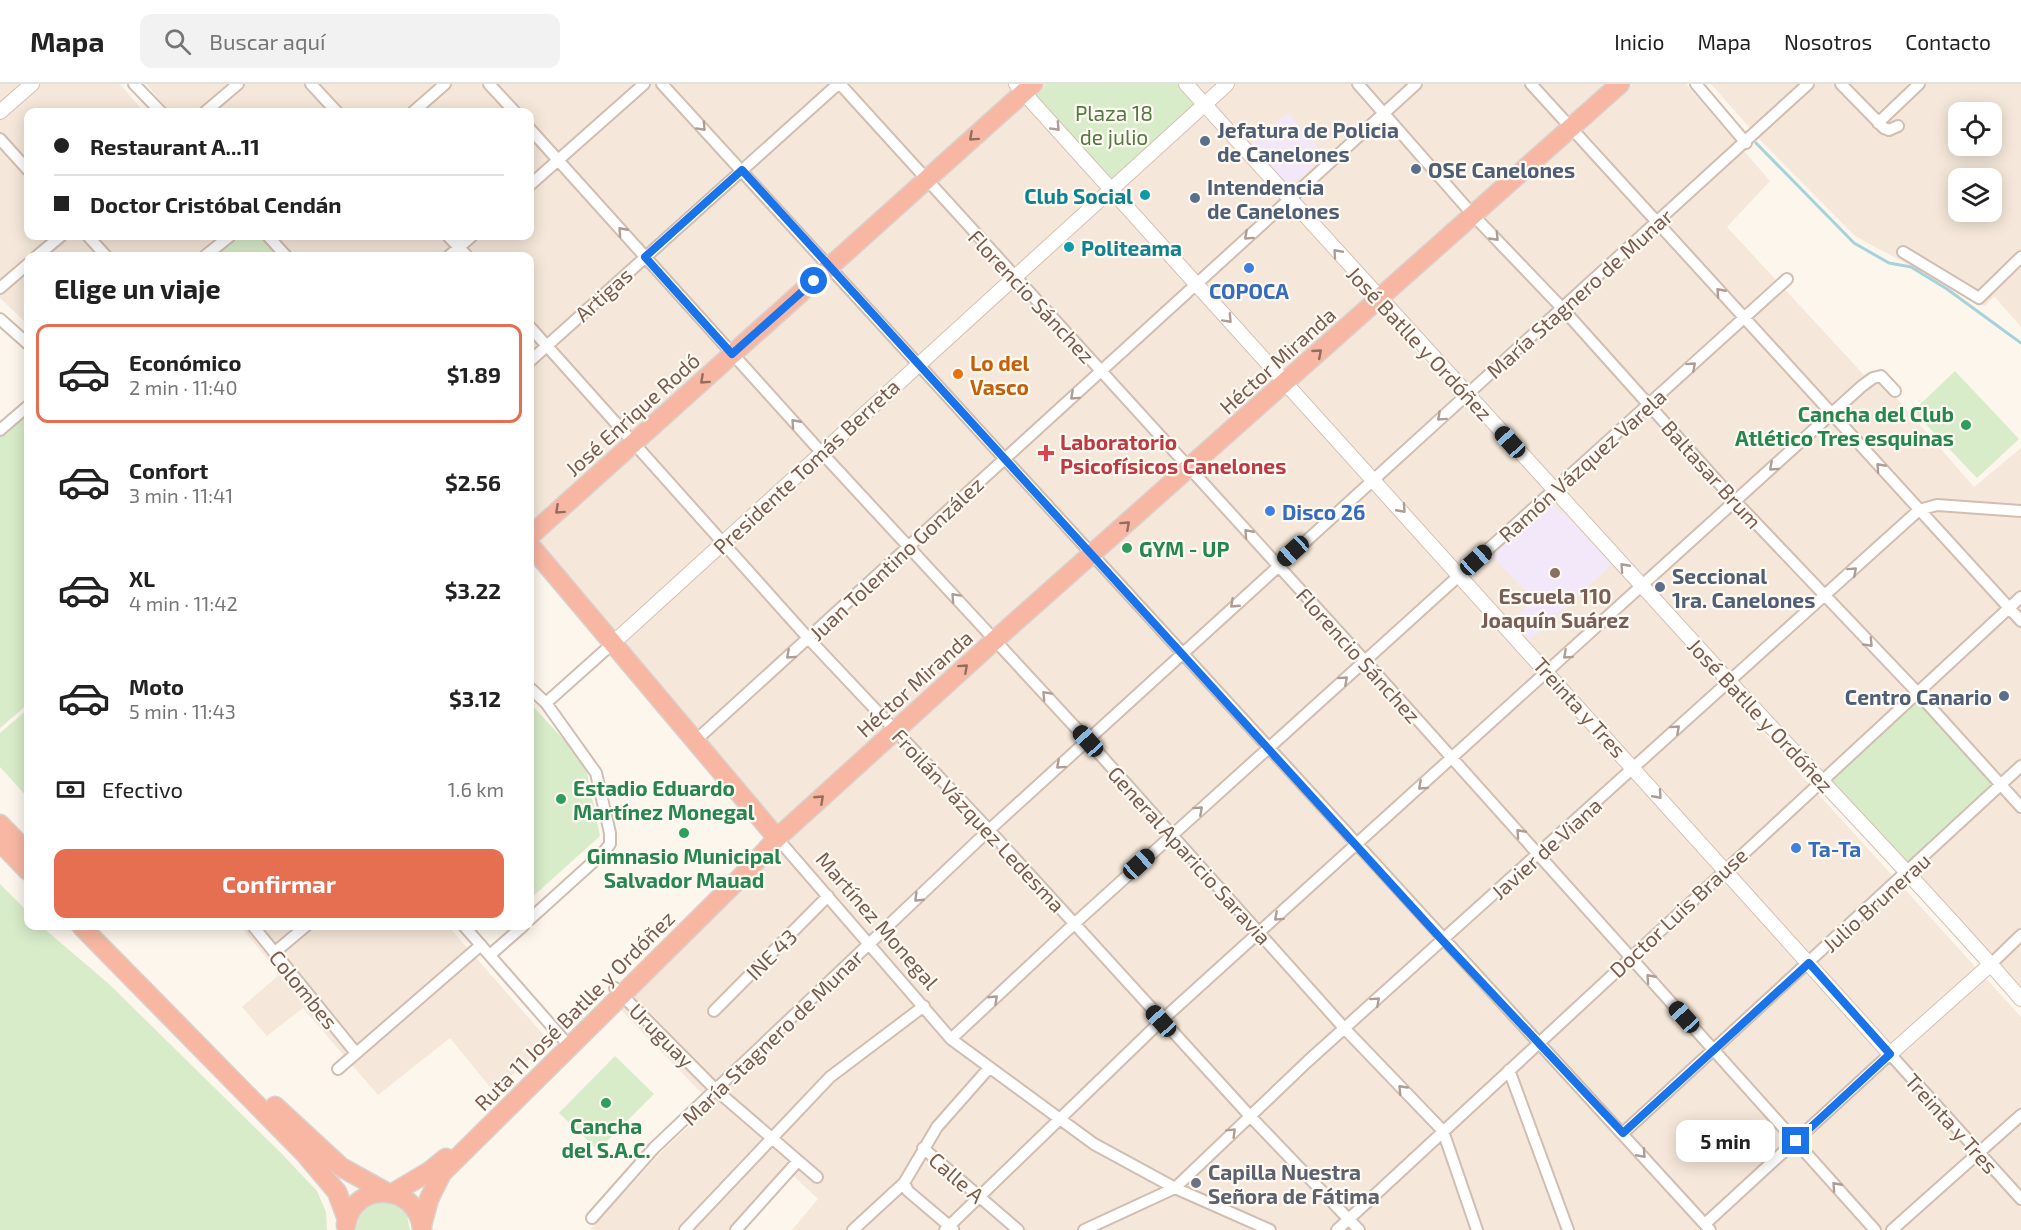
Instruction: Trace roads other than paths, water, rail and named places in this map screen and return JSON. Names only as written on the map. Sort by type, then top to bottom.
[{"type":"highway","name":"Héctor Miranda","points":[[774,835],[1093,555],[1620,84]]},
{"type":"highway","name":"José Enrique Rodó","points":[[534,532],[830,267],[1024,87]]},
{"type":"highway","name":"Martínez Monegal","points":[[534,550],[774,835]]},
{"type":"highway","points":[[0,824],[24,849]]},
{"type":"highway","name":"Ruta 11 José Batlle y Ordóñez","points":[[422,1228],[429,1199],[442,1173],[618,991],[749,869],[774,835]]},
{"type":"highway","points":[[0,842],[24,868]]},
{"type":"highway","points":[[85,930],[305,1154],[337,1191],[346,1224]]},
{"type":"highway","points":[[102,930],[322,1151],[341,1167],[410,1201],[416,1208],[422,1228]]},
{"type":"highway","name":"Ruta 11 José Batlle y Ordóñez","points":[[346,1224],[362,1198],[390,1192],[441,1163],[567,1043]]},
{"type":"street","points":[[0,112],[32,84]]},
{"type":"street","points":[[134,84],[157,108]]},
{"type":"street","points":[[210,108],[238,84]]},
{"type":"street","points":[[311,84],[333,108]]},
{"type":"street","points":[[418,108],[445,84]]},
{"type":"street","points":[[489,84],[511,108]]},
{"type":"street","points":[[534,181],[644,84]]},
{"type":"street","points":[[662,84],[1006,458],[1443,941],[1540,1041],[1707,1227],[1796,1141],[2021,935]]},
{"type":"street","name":"Artigas","points":[[534,357],[839,84]]},
{"type":"street","name":"Florencio Sánchez","points":[[839,84],[1365,661],[1875,1230]]},
{"type":"street","name":"José Batlle y Ordóñez","points":[[1186,84],[1379,299],[1728,681],[1908,873],[2021,999]]},
{"type":"street","name":"Presidente Tomás Berreta","points":[[546,704],[1013,276],[1227,84]]},
{"type":"street","name":"Baltasar Brum","points":[[1358,84],[1473,215],[1562,308],[1735,501],[1916,691],[2021,807]]},
{"type":"street","name":"Juan Tolentino González","points":[[694,741],[809,639],[908,546],[1416,84]]},
{"type":"street","points":[[1531,84],[2021,621]]},
{"type":"street","points":[[1696,84],[1746,143]]},
{"type":"street","name":"María Stagnero de Munar","points":[[592,1218],[654,1148],[989,830],[1277,565],[1746,143],[1808,84]]},
{"type":"street","points":[[1841,84],[1878,123],[1889,130],[1898,126]]},
{"type":"street","points":[[1878,123],[1919,84]]},
{"type":"street","name":"Treinta y Tres","points":[[1024,87],[1196,284],[1374,478],[2021,1199]]},
{"type":"street","name":"General Aparicio Saravia","points":[[534,134],[821,452],[1088,741],[1345,1029],[1443,1131],[1477,1230]]},
{"type":"street","points":[[0,139],[24,166]]},
{"type":"street","points":[[42,252],[56,240]]},
{"type":"street","points":[[91,240],[101,252]]},
{"type":"street","points":[[210,252],[225,240]]},
{"type":"street","points":[[272,240],[283,252]]},
{"type":"street","points":[[452,240],[463,252]]},
{"type":"street","points":[[454,252],[468,240]]},
{"type":"street","points":[[1903,252],[1979,298],[2021,257]]},
{"type":"street","points":[[0,288],[24,267]]},
{"type":"street","name":"Ramón Vázquez Varela","points":[[951,1039],[1074,924],[1787,279]]},
{"type":"street","points":[[0,320],[24,341]]},
{"type":"street","name":"Froilán Vázquez Ledesma","points":[[534,332],[809,639],[989,830],[1161,1021],[1359,1230]]},
{"type":"street","points":[[904,1183],[908,1191],[949,1229],[979,1197],[1161,1021],[1832,414],[1873,378],[1881,376],[1895,390]]},
{"type":"street","points":[[0,430],[24,409]]},
{"type":"street","points":[[1919,510],[1937,505],[2021,511]]},
{"type":"street","name":"Javier de Viana","points":[[1084,1230],[1175,1188],[1249,1115],[1919,510]]},
{"type":"street","name":"Doctor Luis Brause","points":[[1336,1230],[1916,691],[2021,597]]},
{"type":"street","points":[[534,692],[546,704],[596,773],[610,833],[610,844],[603,853],[534,915]]},
{"type":"street","name":"Julio Brunerau","points":[[1623,1133],[1908,873],[2021,766]]},
{"type":"street","name":"Martínez Monegal","points":[[774,835],[951,1039],[1059,1119],[1132,1167],[1270,1230]]},
{"type":"street","name":"INE 43","points":[[714,1011],[828,896]]},
{"type":"street","name":"Colombes","points":[[256,930],[356,1053]]},
{"type":"street","points":[[275,952],[301,930]]},
{"type":"street","points":[[468,930],[567,1043]]},
{"type":"street","points":[[490,955],[518,930]]},
{"type":"street","points":[[338,1069],[481,945]]},
{"type":"street","name":"Uruguay","points":[[618,991],[716,1090],[817,1177]]},
{"type":"street","points":[[685,1230],[830,1077],[924,1006]]},
{"type":"street","points":[[853,1230],[904,1183],[937,1127],[989,1068]]},
{"type":"street","points":[[1509,1070],[1568,1230]]},
{"type":"street","points":[[1892,1230],[2021,1115]]},
{"type":"street","name":"Calle A","points":[[923,1148],[1018,1230]]},
{"type":"street","points":[[736,1230],[798,1161]]},
{"type":"waterway","points":[[1756,143],[1854,243],[1889,263],[1911,267],[1947,289],[2021,343]]},
{"type":"place","name":"Jefatura de Policia de Canelones","points":[[1205,141]]},
{"type":"place","name":"OSE Canelones","points":[[1416,169]]},
{"type":"place","name":"Club Social","points":[[1145,195]]},
{"type":"place","name":"Intendencia de Canelones","points":[[1195,198]]},
{"type":"place","name":"Politeama","points":[[1069,247]]},
{"type":"place","name":"COPOCA","points":[[1249,268]]},
{"type":"place","name":"Lo del Vasco","points":[[958,374]]},
{"type":"place","name":"Cancha del Club Atlético Tres esquinas","points":[[1966,425]]},
{"type":"place","name":"Laboratorio Psicofísicos Canelones","points":[[1046,453]]},
{"type":"place","name":"Disco 26","points":[[1270,511]]},
{"type":"place","name":"GYM - UP","points":[[1127,548]]},
{"type":"place","name":"Escuela 110 Joaquín Suárez","points":[[1555,573]]},
{"type":"place","name":"Seccional 1ra. Canelones","points":[[1660,587]]},
{"type":"place","name":"Centro Canario","points":[[2004,696]]},
{"type":"place","name":"Estadio Eduardo Martínez Monegal","points":[[561,799]]},
{"type":"place","name":"Gimnasio Municipal Salvador Mauad","points":[[684,833]]},
{"type":"place","name":"Ta-Ta","points":[[1796,848]]},
{"type":"place","name":"Cancha del S.A.C.","points":[[606,1103]]},
{"type":"place","name":"Capilla Nuestra Señora de Fátima","points":[[1196,1183]]},
{"type":"park label","name":"Plaza 18 de julio","points":[[1114,124]]}]
